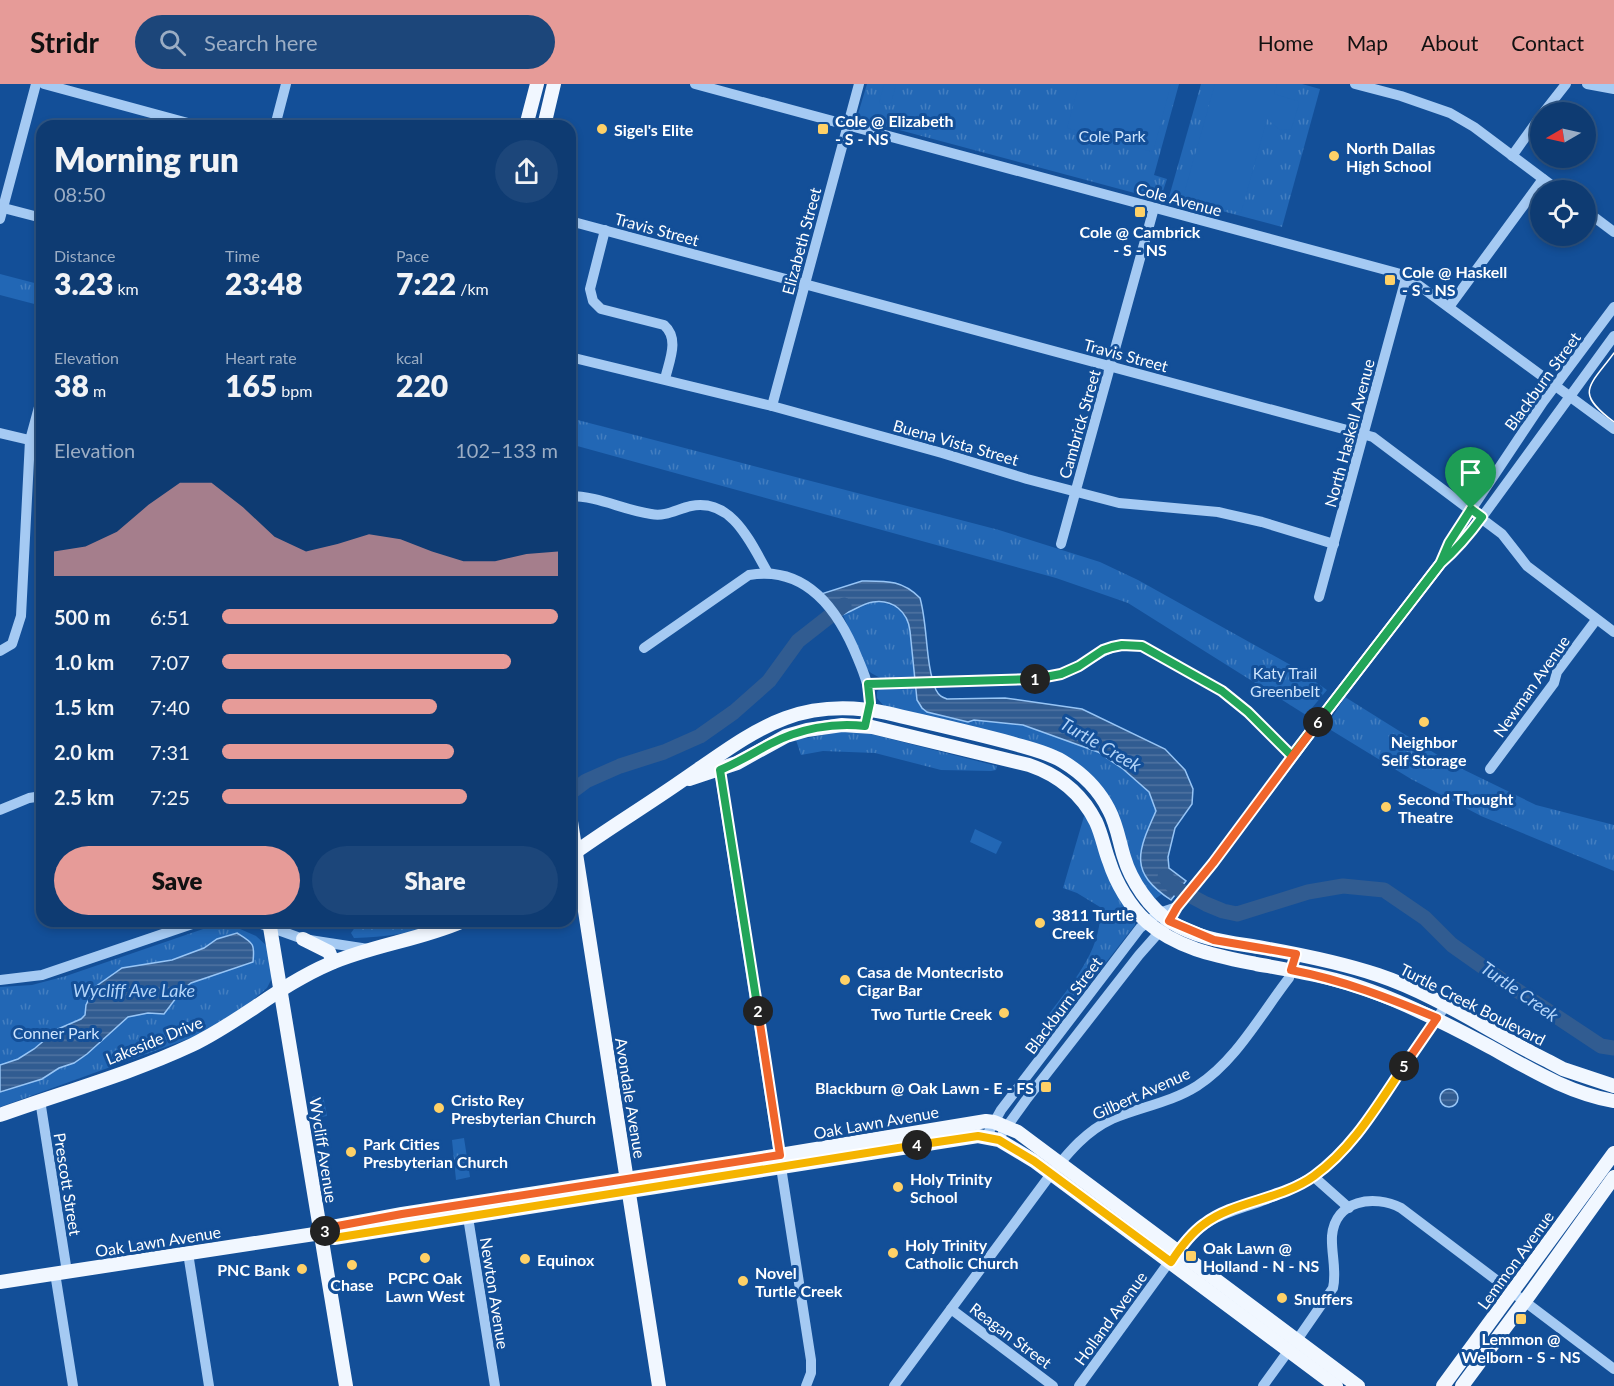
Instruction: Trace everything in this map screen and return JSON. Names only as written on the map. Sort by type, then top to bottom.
[{"type":"main road","points":[[528,120],[537,84]]},
{"type":"main road","points":[[545,120],[554,84]]},
{"type":"main road","name":"Turtle Creek Boulevard","points":[[576,848],[682,781],[717,754],[765,725],[803,712],[828,708],[869,710],[1013,744],[1060,760],[1078,772],[1095,789],[1109,809],[1116,825],[1129,872],[1180,943],[1206,954],[1316,975],[1370,990],[1437,1018],[1522,1066],[1565,1087],[1614,1101]]},
{"type":"main road","points":[[780,719],[786,736]]},
{"type":"main road","name":"Turtle Creek Boulevard","points":[[682,781],[737,763],[786,736],[842,725],[865,726],[1008,759],[1049,773],[1066,784],[1082,801],[1097,823],[1114,876],[1146,921],[1163,922],[1214,940],[1296,954],[1378,975],[1446,1005],[1563,1069],[1614,1086]]},
{"type":"main road","points":[[1008,759],[1013,744]]},
{"type":"main road","name":"Avondale Avenue","points":[[576,868],[659,1386]]},
{"type":"main road","name":"Wycliff Avenue","points":[[270,927],[345,1386]]},
{"type":"main road","points":[[373,948],[446,927]]},
{"type":"main road","points":[[303,939],[329,952],[333,962]]},
{"type":"main road","name":"Lakeside Drive","points":[[0,1115],[136,1068],[192,1045],[220,1030],[311,972],[373,948]]},
{"type":"main road","points":[[1291,970],[1296,954]]},
{"type":"main road","points":[[1522,1066],[1529,1052]]},
{"type":"main road","name":"Oak Lawn Avenue","points":[[0,1282],[321,1233],[334,1238],[467,1210],[886,1144],[976,1121],[1000,1124]]},
{"type":"main road","points":[[1000,1124],[1018,1132],[1055,1168],[1293,1345],[1358,1386]]},
{"type":"main road","points":[[992,1138],[1055,1168]]},
{"type":"main road","name":"Oak Lawn Avenue","points":[[886,1144],[992,1138]]},
{"type":"main road","name":"Lemmon Avenue","points":[[1443,1386],[1614,1153]]},
{"type":"main road","name":"Lemmon Avenue","points":[[1462,1386],[1614,1177]]},
{"type":"main road","points":[[1293,1345],[1336,1386]]},
{"type":"street","points":[[36,84],[1,211],[36,217]]},
{"type":"street","points":[[44,84],[178,120]]},
{"type":"street","points":[[276,120],[286,84]]},
{"type":"street","name":"Cole Avenue","points":[[695,84],[1397,273],[1449,307],[1614,429]]},
{"type":"street","name":"Elizabeth Street","points":[[772,406],[859,84]]},
{"type":"street","points":[[1355,84],[1401,96],[1450,113],[1474,127],[1543,179],[1449,307]]},
{"type":"street","points":[[1552,102],[1566,84]]},
{"type":"street","points":[[1587,84],[1614,89]]},
{"type":"street","points":[[1512,156],[1530,131]]},
{"type":"street","name":"Cambrick Street","points":[[1061,544],[1154,208]]},
{"type":"street","points":[[1596,218],[1614,232]]},
{"type":"street","name":"Travis Street","points":[[576,223],[1373,437],[1482,517],[1502,534],[1527,566],[1594,623],[1614,632]]},
{"type":"street","points":[[605,230],[590,289],[592,301],[601,309],[664,325],[669,329],[673,346],[665,379]]},
{"type":"street","name":"North Haskell Avenue","points":[[1319,597],[1406,278]]},
{"type":"street","name":"Blackburn Street","points":[[1440,564],[1449,543],[1471,509],[1556,385],[1614,307]]},
{"type":"street","name":"Blackburn Street","points":[[1000,1124],[1070,1043],[1163,922],[1208,869],[1440,564],[1455,550],[1482,517],[1614,336]]},
{"type":"street","name":"Buena Vista Street","points":[[576,358],[772,406],[1135,506],[1218,512],[1262,522],[1334,544]]},
{"type":"street","points":[[0,651],[12,644],[21,616],[30,440],[36,418]]},
{"type":"street","points":[[0,433],[36,442]]},
{"type":"street","points":[[576,496],[651,514],[662,515],[695,506],[721,510],[738,524],[755,551],[758,574]]},
{"type":"street","points":[[755,551],[758,574]]},
{"type":"street","points":[[644,648],[758,574],[786,576],[808,585],[841,622],[849,637],[868,684],[869,710],[865,726]]},
{"type":"street","name":"Newman Avenue","points":[[1490,769],[1554,683],[1557,672],[1594,623]]},
{"type":"street","points":[[868,684],[1014,681],[1049,677],[1079,666],[1103,650],[1122,645],[1142,646],[1222,691],[1248,712],[1292,756]]},
{"type":"street","points":[[717,754],[811,1359],[811,1373],[806,1386]]},
{"type":"street","points":[[0,810],[36,797]]},
{"type":"street","name":"Blackburn Street","points":[[992,1138],[1059,1034],[1146,921]]},
{"type":"street","points":[[0,980],[51,973],[181,927]]},
{"type":"street","points":[[276,927],[303,939],[373,948]]},
{"type":"street","name":"Gilbert Avenue","points":[[894,1386],[1055,1168],[1083,1137],[1103,1125],[1177,1096],[1198,1085],[1218,1069],[1288,979],[1291,970]]},
{"type":"street","name":"Holland Avenue","points":[[1079,1386],[1197,1229],[1214,1218],[1268,1198],[1313,1176],[1334,1159],[1360,1131],[1446,1005]]},
{"type":"street","points":[[1059,1034],[1070,1043]]},
{"type":"street","name":"Prescott Street","points":[[40,1100],[73,1386]]},
{"type":"street","points":[[1313,1176],[1343,1200],[1349,1208]]},
{"type":"street","points":[[1263,1386],[1333,1288],[1335,1277],[1332,1235],[1337,1220],[1349,1208],[1366,1200],[1391,1203],[1614,1369]]},
{"type":"street","name":"Newton Avenue","points":[[467,1210],[495,1386]]},
{"type":"street","points":[[188,1253],[209,1386]]},
{"type":"street","name":"Reagan Street","points":[[951,1309],[1053,1386]]},
{"type":"green space","name":"Cole Park","points":[[867,84],[1179,84],[1154,175],[1167,179],[1161,197],[1157,199],[862,120],[858,114]]},
{"type":"green space","points":[[884,84],[896,85],[890,106],[879,103]]},
{"type":"green space","points":[[1079,84],[1171,84],[1153,152],[1067,128]]},
{"type":"green space","points":[[1201,84],[1302,84],[1320,89],[1282,227],[1169,197]]},
{"type":"green space","points":[[1215,84],[1277,84],[1274,94],[1298,101],[1299,104],[1291,130],[1279,129],[1267,119],[1241,213],[1183,197]]},
{"type":"green space","points":[[0,274],[36,283],[36,304],[0,295]]},
{"type":"green space","name":"Katy Trail Greenbelt","points":[[576,420],[999,530],[1100,562],[1138,580],[1296,668],[1327,690],[1306,715],[1128,603],[1056,578],[576,446]]},
{"type":"green space","points":[[873,602],[888,604],[899,610],[906,618],[912,640],[915,679],[884,680],[867,669],[843,615]]},
{"type":"green space","points":[[914,686],[917,700],[968,722],[974,720],[1023,725],[1098,752],[1123,769],[1149,792],[1156,811],[1141,849],[1156,890],[1162,894],[1155,899],[1138,877],[1131,862],[1119,815],[1108,796],[1092,777],[918,715],[883,705],[877,698],[880,688]]},
{"type":"green space","name":"Katy Trail Greenbelt","points":[[1345,697],[1452,764],[1536,805],[1614,825],[1614,871],[1481,816],[1411,779],[1326,727]]},
{"type":"green space","points":[[841,732],[871,734],[997,766],[996,770],[991,771],[941,770],[875,753],[823,751],[801,755],[796,740]]},
{"type":"green space","points":[[1085,813],[1111,884],[1135,920],[1135,925],[1063,1018],[1057,1020],[1049,1014],[1085,964],[1097,937],[1100,922],[1100,907],[1077,893],[1063,888]]},
{"type":"green space","points":[[975,829],[1002,842],[996,854],[970,842]]},
{"type":"green space","name":"Conner Park","points":[[209,927],[236,927],[256,936],[269,948],[273,972],[267,988],[248,1004],[199,1035],[0,1107],[0,987],[32,985],[66,976]]},
{"type":"green space","points":[[355,927],[426,927],[377,937],[354,938],[351,933]]},
{"type":"green space","points":[[323,1095],[327,1116],[315,1118],[312,1097]]},
{"type":"green space","points":[[464,1138],[470,1177],[456,1180],[452,1140]]},
{"type":"green space","points":[[320,1151],[328,1203],[325,1203],[317,1152]]},
{"type":"water","points":[[862,581],[900,585],[920,598],[932,680],[938,694],[942,697],[947,699],[1005,698],[1082,709],[1165,749],[1185,770],[1193,789],[1192,804],[1175,828],[1168,857],[1169,868],[1186,881],[1171,900],[1148,880],[1143,871],[1141,850],[1156,811],[1149,792],[1123,769],[1098,752],[1023,725],[974,720],[968,722],[927,712],[917,700],[909,624],[903,613],[893,605],[873,602],[841,615],[821,594]]},
{"type":"water","name":"Wycliff Ave Lake","points":[[237,933],[252,944],[253,962],[191,983],[182,990],[164,1014],[148,1013],[128,1017],[74,1063],[59,1068],[42,1079],[0,1092],[0,1065],[18,1059],[58,1029],[81,1019],[85,1015],[86,1005],[95,987],[122,968],[172,960],[204,948],[217,939]]},
{"type":"water","points":[[1449,1089],[1455,1092],[1458,1098],[1455,1104],[1449,1107],[1443,1104],[1440,1098],[1443,1092]]},
{"type":"waterway","name":"Turtle Creek","points":[[576,788],[586,781],[620,766],[664,752],[700,736],[734,712],[769,681],[798,641],[844,605]]},
{"type":"waterway","name":"Turtle Creek","points":[[1165,877],[1174,887],[1206,904],[1237,914],[1308,892],[1343,886],[1384,890],[1425,918],[1452,945],[1503,981],[1601,1046],[1614,1048]]},
{"type":"tram line","points":[[1614,353],[1592,382],[1590,389],[1590,396],[1594,403],[1614,422]]},
{"type":"place","name":"Sigel's Elite","points":[[602,129]]},
{"type":"place","name":"Cole @ Elizabeth - S - NS","points":[[823,129]]},
{"type":"place","name":"North Dallas High School","points":[[1334,156]]},
{"type":"place","name":"Cole @ Cambrick - S - NS","points":[[1140,212]]},
{"type":"place","name":"Cole @ Haskell - S - NS","points":[[1390,280]]},
{"type":"place","name":"Neighbor Self Storage","points":[[1424,722]]},
{"type":"place","name":"Second Thought Theatre","points":[[1386,807]]},
{"type":"place","name":"3811 Turtle Creek","points":[[1040,923]]},
{"type":"place","name":"Casa de Montecristo Cigar Bar","points":[[845,980]]},
{"type":"place","name":"Two Turtle Creek","points":[[1004,1013]]},
{"type":"place","name":"Blackburn @ Oak Lawn - E - FS","points":[[1046,1087]]},
{"type":"place","name":"Cristo Rey Presbyterian Church","points":[[439,1108]]},
{"type":"place","name":"Park Cities Presbyterian Church","points":[[351,1152]]},
{"type":"place","name":"Holy Trinity School","points":[[898,1187]]},
{"type":"place","name":"Holy Trinity Catholic Church","points":[[893,1253]]},
{"type":"place","name":"Oak Lawn @ Holland - N - NS","points":[[1191,1256]]},
{"type":"place","name":"PCPC Oak Lawn West","points":[[425,1258]]},
{"type":"place","name":"Equinox","points":[[525,1259]]},
{"type":"place","name":"Chase","points":[[352,1265]]},
{"type":"place","name":"PNC Bank","points":[[302,1269]]},
{"type":"place","name":"Novel Turtle Creek","points":[[743,1281]]},
{"type":"place","name":"Snuffers","points":[[1282,1298]]},
{"type":"place","name":"Lemmon @ Welborn - S - NS","points":[[1521,1319]]},
{"type":"route","points":[[1471,509],[1449,543],[1440,564],[1351,679],[1292,756],[1248,712],[1222,691],[1142,646],[1122,645],[1103,650],[1079,666],[1049,677],[1014,681],[868,684],[870,703],[865,726],[823,727],[786,736],[720,770],[780,1155],[402,1214],[332,1227],[321,1233],[334,1238],[978,1136],[999,1140],[1034,1161],[1171,1262],[1180,1247],[1204,1223],[1225,1212],[1296,1186],[1313,1176],[1334,1159],[1360,1131],[1437,1018],[1370,990],[1291,970],[1296,954],[1214,940],[1169,921],[1177,907],[1440,564],[1474,528],[1482,517],[1471,509]]}]
